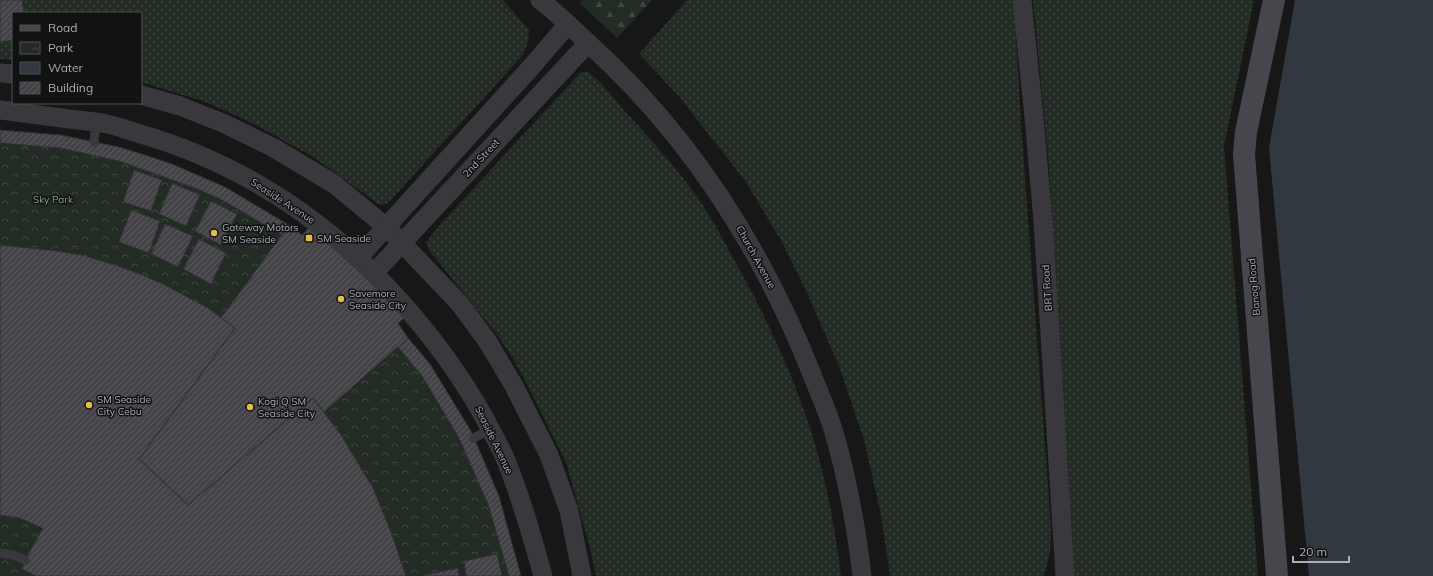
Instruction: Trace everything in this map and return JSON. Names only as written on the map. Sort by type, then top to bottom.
[{"type":"street","name":"Church Avenue","points":[[540,0],[608,60],[639,92],[678,138],[716,190],[764,269],[800,344],[832,426],[850,495],[862,576]]},
{"type":"street","name":"BRT Road","points":[[1022,0],[1043,221],[1065,576]]},
{"type":"street","name":"Banog Road","points":[[1274,0],[1246,132],[1244,154],[1277,576]]},
{"type":"street","points":[[358,258],[385,226],[528,71],[568,24]]},
{"type":"street","name":"2nd Street","points":[[374,273],[588,43]]},
{"type":"street","points":[[0,73],[12,74]]},
{"type":"street","points":[[142,95],[180,106],[225,124],[274,148],[334,184],[385,226],[460,304],[488,342],[514,386],[549,455],[567,504],[582,576]]},
{"type":"street","name":"Seaside Avenue","points":[[0,110],[107,124],[160,139],[206,157],[284,199],[311,218],[358,258],[374,273],[426,330],[452,364],[473,398],[482,433],[505,457],[528,521],[543,576]]},
{"type":"lane","points":[[94,142],[96,122]]},
{"type":"lane","points":[[0,553],[12,555],[25,560]]},
{"type":"green space","points":[[0,0],[503,0],[529,30],[527,43],[522,56],[388,203],[380,205],[315,158],[256,125],[206,102],[142,82],[142,12],[12,12],[12,60],[0,59]]},
{"type":"green space","points":[[582,0],[652,0],[617,38],[580,3]]},
{"type":"green space","points":[[687,0],[1013,0],[1051,527],[1050,553],[1044,576],[890,576],[881,515],[864,440],[839,366],[809,297],[782,242],[746,182],[677,94],[639,54]]},
{"type":"green space","points":[[1033,0],[1254,0],[1224,146],[1258,576],[1073,576],[1049,167]]},
{"type":"green space","points":[[581,72],[588,72],[594,76],[664,154],[701,202],[743,275],[776,341],[795,385],[811,431],[829,503],[841,576],[596,576],[590,548],[566,462],[526,382],[511,355],[495,332],[429,250],[426,243],[436,229]]},
{"type":"green space","name":"Sky Park","points":[[0,143],[60,148],[119,161],[195,188],[222,200],[282,235],[221,318],[208,308],[82,255],[0,245]]},
{"type":"green space","points":[[398,347],[422,376],[458,436],[488,504],[509,576],[406,576],[391,532],[373,488],[341,435],[324,412]]},
{"type":"green space","points":[[0,515],[19,518],[43,528],[25,560],[22,569],[36,576],[0,576]]},
{"type":"water","points":[[1295,0],[1433,0],[1433,576],[1309,576],[1269,148]]},
{"type":"building","points":[[0,0],[22,0],[24,12],[12,12],[12,40],[0,42]]},
{"type":"building","points":[[0,130],[61,135],[119,147],[145,155],[172,164],[225,187],[289,225],[282,235],[222,200],[195,188],[119,161],[60,148],[0,143]]},
{"type":"building","points":[[134,170],[162,180],[151,211],[123,202]]},
{"type":"building","points":[[172,183],[200,195],[186,226],[159,214]]},
{"type":"building","points":[[211,201],[237,214],[221,245],[195,231]]},
{"type":"building","points":[[131,210],[160,221],[149,253],[119,242]]},
{"type":"building","points":[[165,224],[193,236],[178,267],[151,254]]},
{"type":"building","points":[[312,224],[409,314],[398,323],[408,338],[324,412],[313,398],[188,505],[139,459],[235,328],[221,318],[289,225],[302,235]]},
{"type":"building","points":[[199,239],[226,253],[211,284],[183,269]]},
{"type":"building","name":"SM Seaside City Cebu","points":[[0,245],[82,255],[115,265],[165,285],[208,308],[235,328],[139,459],[188,505],[313,398],[341,435],[373,488],[391,532],[406,576],[36,576],[22,569],[25,560],[43,528],[19,518],[0,515]]},
{"type":"building","points":[[408,338],[430,364],[471,431],[499,496],[521,576],[509,576],[488,504],[458,436],[422,376],[398,347]]},
{"type":"building","points":[[497,554],[502,576],[466,576],[464,561]]},
{"type":"building","points":[[458,568],[459,576],[425,576],[425,575]]},
{"type":"place","name":"Gateway Motors SM Seaside","points":[[214,233]]},
{"type":"place","name":"SM Seaside","points":[[309,238]]},
{"type":"place","name":"Savemore Seaside City","points":[[341,299]]},
{"type":"place","name":"SM Seaside City Cebu","points":[[89,405]]},
{"type":"place","name":"Kogi Q SM Seaside City","points":[[250,407]]}]
